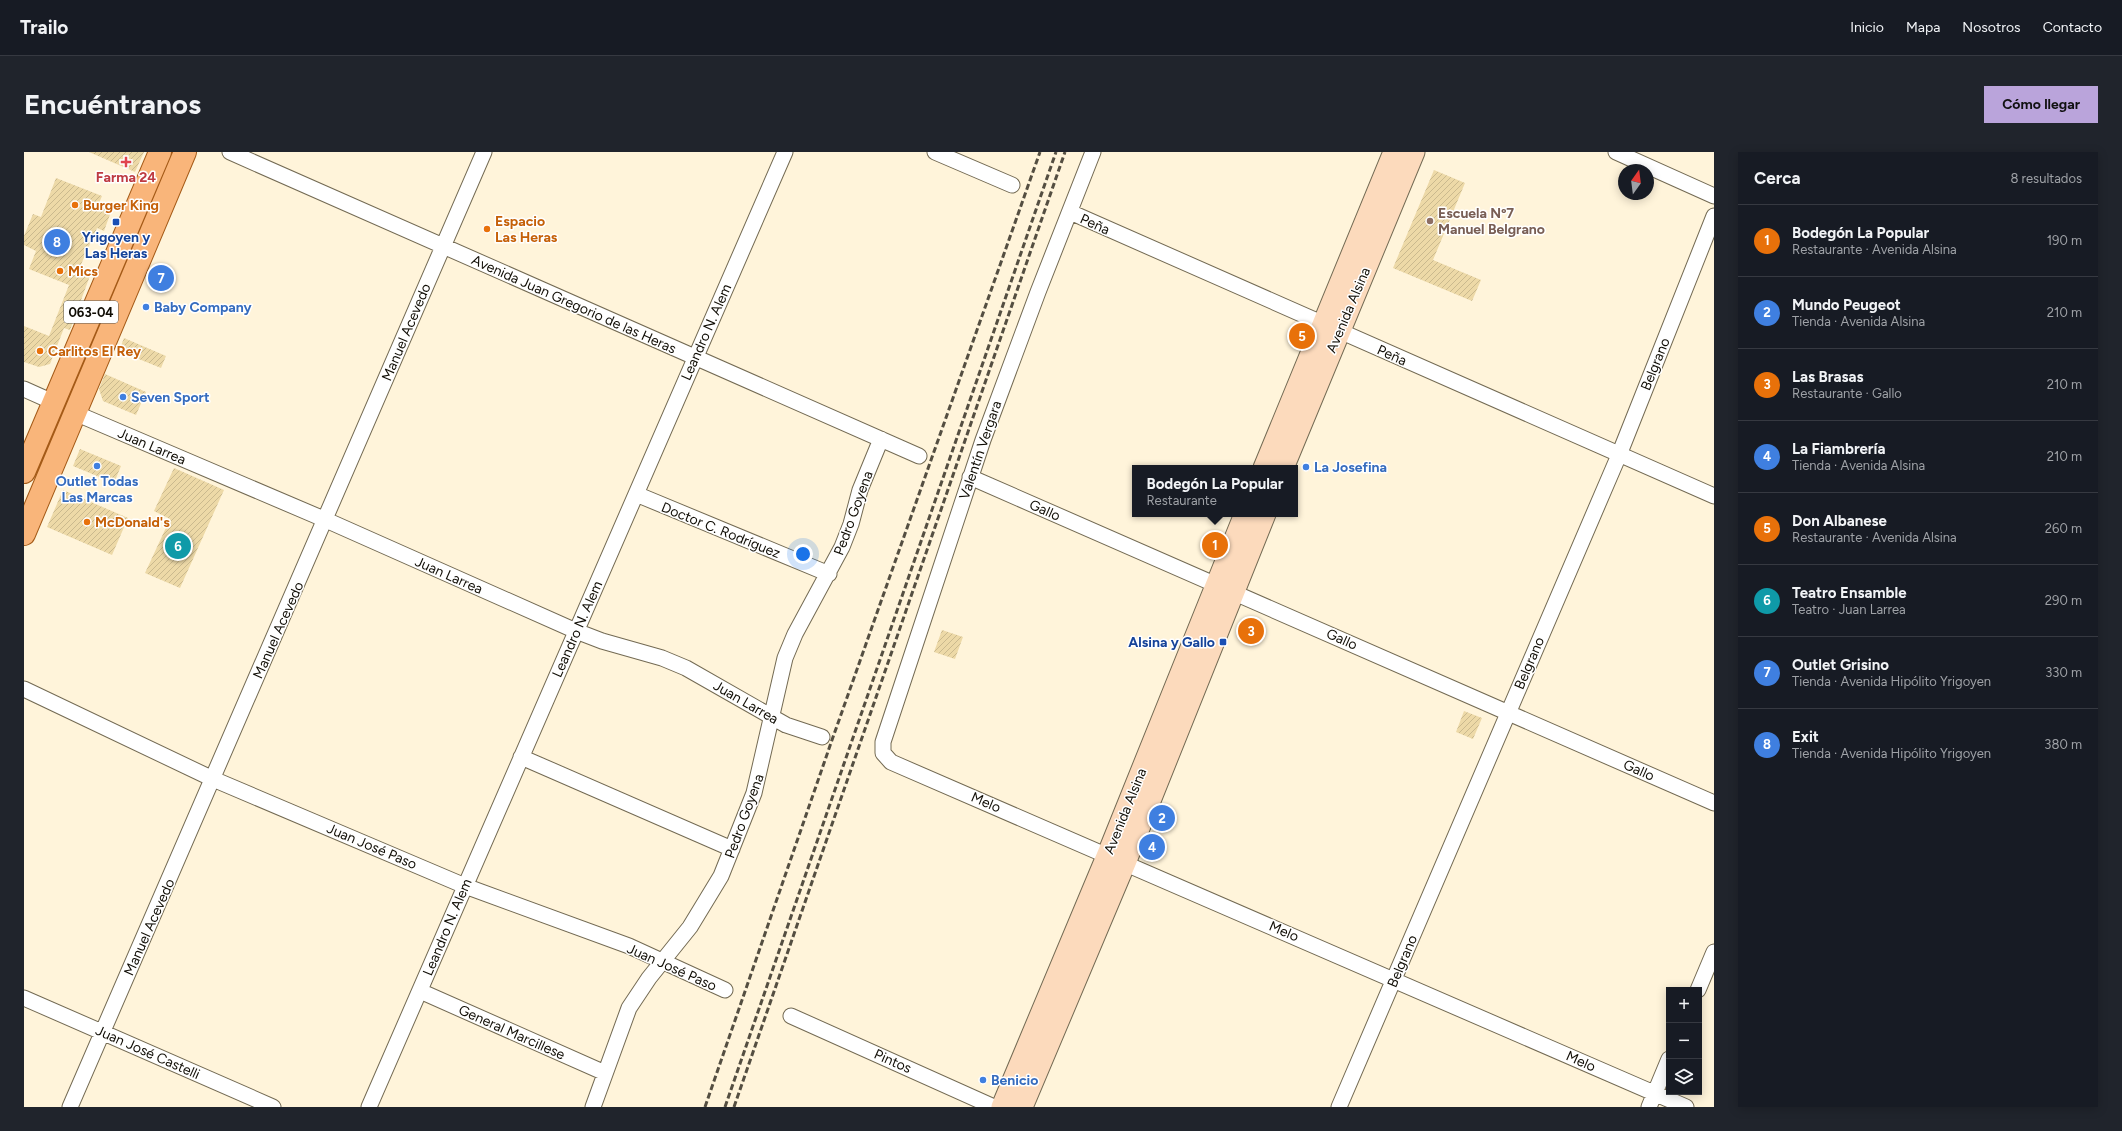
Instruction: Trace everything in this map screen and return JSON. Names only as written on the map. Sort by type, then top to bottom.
[{"type":"main road","name":"063-04","points":[[24,472],[160,152]]},
{"type":"main road","name":"063-04","points":[[24,534],[185,152]]},
{"type":"main road","name":"Avenida Alsina","points":[[1284,465],[1330,327],[1394,152]]},
{"type":"main road","name":"Avenida Alsina","points":[[1265,465],[1414,152]]},
{"type":"main road","name":"Avenida Alsina","points":[[1225,589],[1244,517]]},
{"type":"main road","name":"Avenida Alsina","points":[[1022,1107],[1116,859],[1225,589],[1263,517]]},
{"type":"main road","name":"Avenida Alsina","points":[[1002,1107],[1116,859]]},
{"type":"street","name":"Avenida Juan Gregorio de las Heras","points":[[230,152],[919,456]]},
{"type":"street","name":"Manuel Acevedo","points":[[70,1107],[326,520],[484,152]]},
{"type":"street","name":"Leandro N. Alem","points":[[368,1107],[420,991],[785,152]]},
{"type":"street","points":[[935,152],[1012,185]]},
{"type":"street","name":"Valentín Vergara","points":[[883,753],[883,742],[970,477],[1038,292],[1093,152]]},
{"type":"street","points":[[1616,152],[1714,196]]},
{"type":"street","name":"Peña","points":[[1070,212],[1714,496]]},
{"type":"street","name":"Belgrano","points":[[1339,1107],[1619,455],[1714,216]]},
{"type":"street","points":[[24,389],[53,402]]},
{"type":"street","name":"Juan Larrea","points":[[75,413],[326,520],[576,631],[674,663],[786,725],[822,737]]},
{"type":"street","name":"Pedro Goyena","points":[[593,1107],[624,1016],[635,997],[664,961],[704,905],[721,876],[754,793],[785,658],[799,627],[829,574],[849,530],[860,490],[881,439]]},
{"type":"street","name":"Gallo","points":[[970,477],[1714,803]]},
{"type":"street","name":"Doctor C. Rodríguez","points":[[636,494],[829,574]]},
{"type":"street","name":"Juan José Paso","points":[[24,689],[213,779],[465,886],[664,961],[725,990]]},
{"type":"street","name":"Melo","points":[[883,753],[891,762],[1394,979],[1651,1100],[1686,1107]]},
{"type":"street","points":[[521,757],[732,849]]},
{"type":"street","points":[[1699,987],[1714,952]]},
{"type":"street","name":"General Marcillese","points":[[420,991],[605,1073]]},
{"type":"street","name":"Juan José Castelli","points":[[24,998],[273,1107]]},
{"type":"street","name":"Pintos","points":[[791,1016],[994,1107]]},
{"type":"street","points":[[1651,1100],[1666,1066]]},
{"type":"building","name":"Farma 24","points":[[89,152],[144,152],[135,172]]},
{"type":"building","name":"Escuela Nº7 Manuel Belgrano","points":[[1434,170],[1465,183],[1433,260],[1481,280],[1472,301],[1393,268]]},
{"type":"building","points":[[56,178],[102,196],[99,203],[112,209],[104,231],[97,228],[79,269],[91,273],[70,330],[64,328],[50,364],[39,367],[24,362],[24,326],[49,336],[69,285],[29,269],[36,251],[24,245],[24,236],[33,214],[41,217]]},
{"type":"building","points":[[124,338],[166,356],[161,368],[119,351]]},
{"type":"building","name":"Seven Sport","points":[[105,374],[146,392],[136,415],[103,401],[99,389]]},
{"type":"building","name":"Outlet Todas Las Marcas","points":[[80,449],[121,466],[114,483],[73,466]]},
{"type":"building","points":[[174,468],[224,490],[180,588],[145,573],[170,519],[154,511]]},
{"type":"building","name":"McDonald's","points":[[63,490],[128,518],[112,555],[47,527]]},
{"type":"building","points":[[942,630],[963,637],[955,659],[934,652]]},
{"type":"building","points":[[1464,711],[1482,718],[1473,739],[1456,732]]},
{"type":"railway","points":[[705,1107],[832,740],[1040,152]]},
{"type":"railway","points":[[725,1107],[1056,152]]},
{"type":"railway","points":[[734,1107],[1065,152]]},
{"type":"place","name":"Farma 24","points":[[126,162]]},
{"type":"place","name":"Burger King","points":[[75,205]]},
{"type":"place","name":"Escuela Nº7 Manuel Belgrano","points":[[1430,221]]},
{"type":"place","name":"Yrigoyen y Las Heras","points":[[116,222]]},
{"type":"place","name":"Espacio Las Heras","points":[[487,229]]},
{"type":"place","name":"Exit","points":[[57,242]]},
{"type":"place","name":"Mics","points":[[60,271]]},
{"type":"place","name":"Outlet Grisino","points":[[161,278]]},
{"type":"place","name":"Baby Company","points":[[146,307]]},
{"type":"place","name":"Don Albanese","points":[[1302,336]]},
{"type":"place","name":"Carlitos El Rey","points":[[40,351]]},
{"type":"place","name":"Seven Sport","points":[[123,397]]},
{"type":"place","name":"Outlet Todas Las Marcas","points":[[97,466]]},
{"type":"place","name":"La Josefina","points":[[1306,467]]},
{"type":"place","name":"McDonald's","points":[[87,522]]},
{"type":"place","name":"Bodegón La Popular","points":[[1215,545]]},
{"type":"place","name":"Teatro Ensamble","points":[[178,546]]},
{"type":"place","name":"Las Brasas","points":[[1251,631]]},
{"type":"place","name":"Alsina y Gallo","points":[[1223,642]]},
{"type":"place","name":"Mundo Peugeot","points":[[1162,818]]},
{"type":"place","name":"La Fiambrería","points":[[1152,847]]},
{"type":"place","name":"Benicio","points":[[983,1080]]}]
